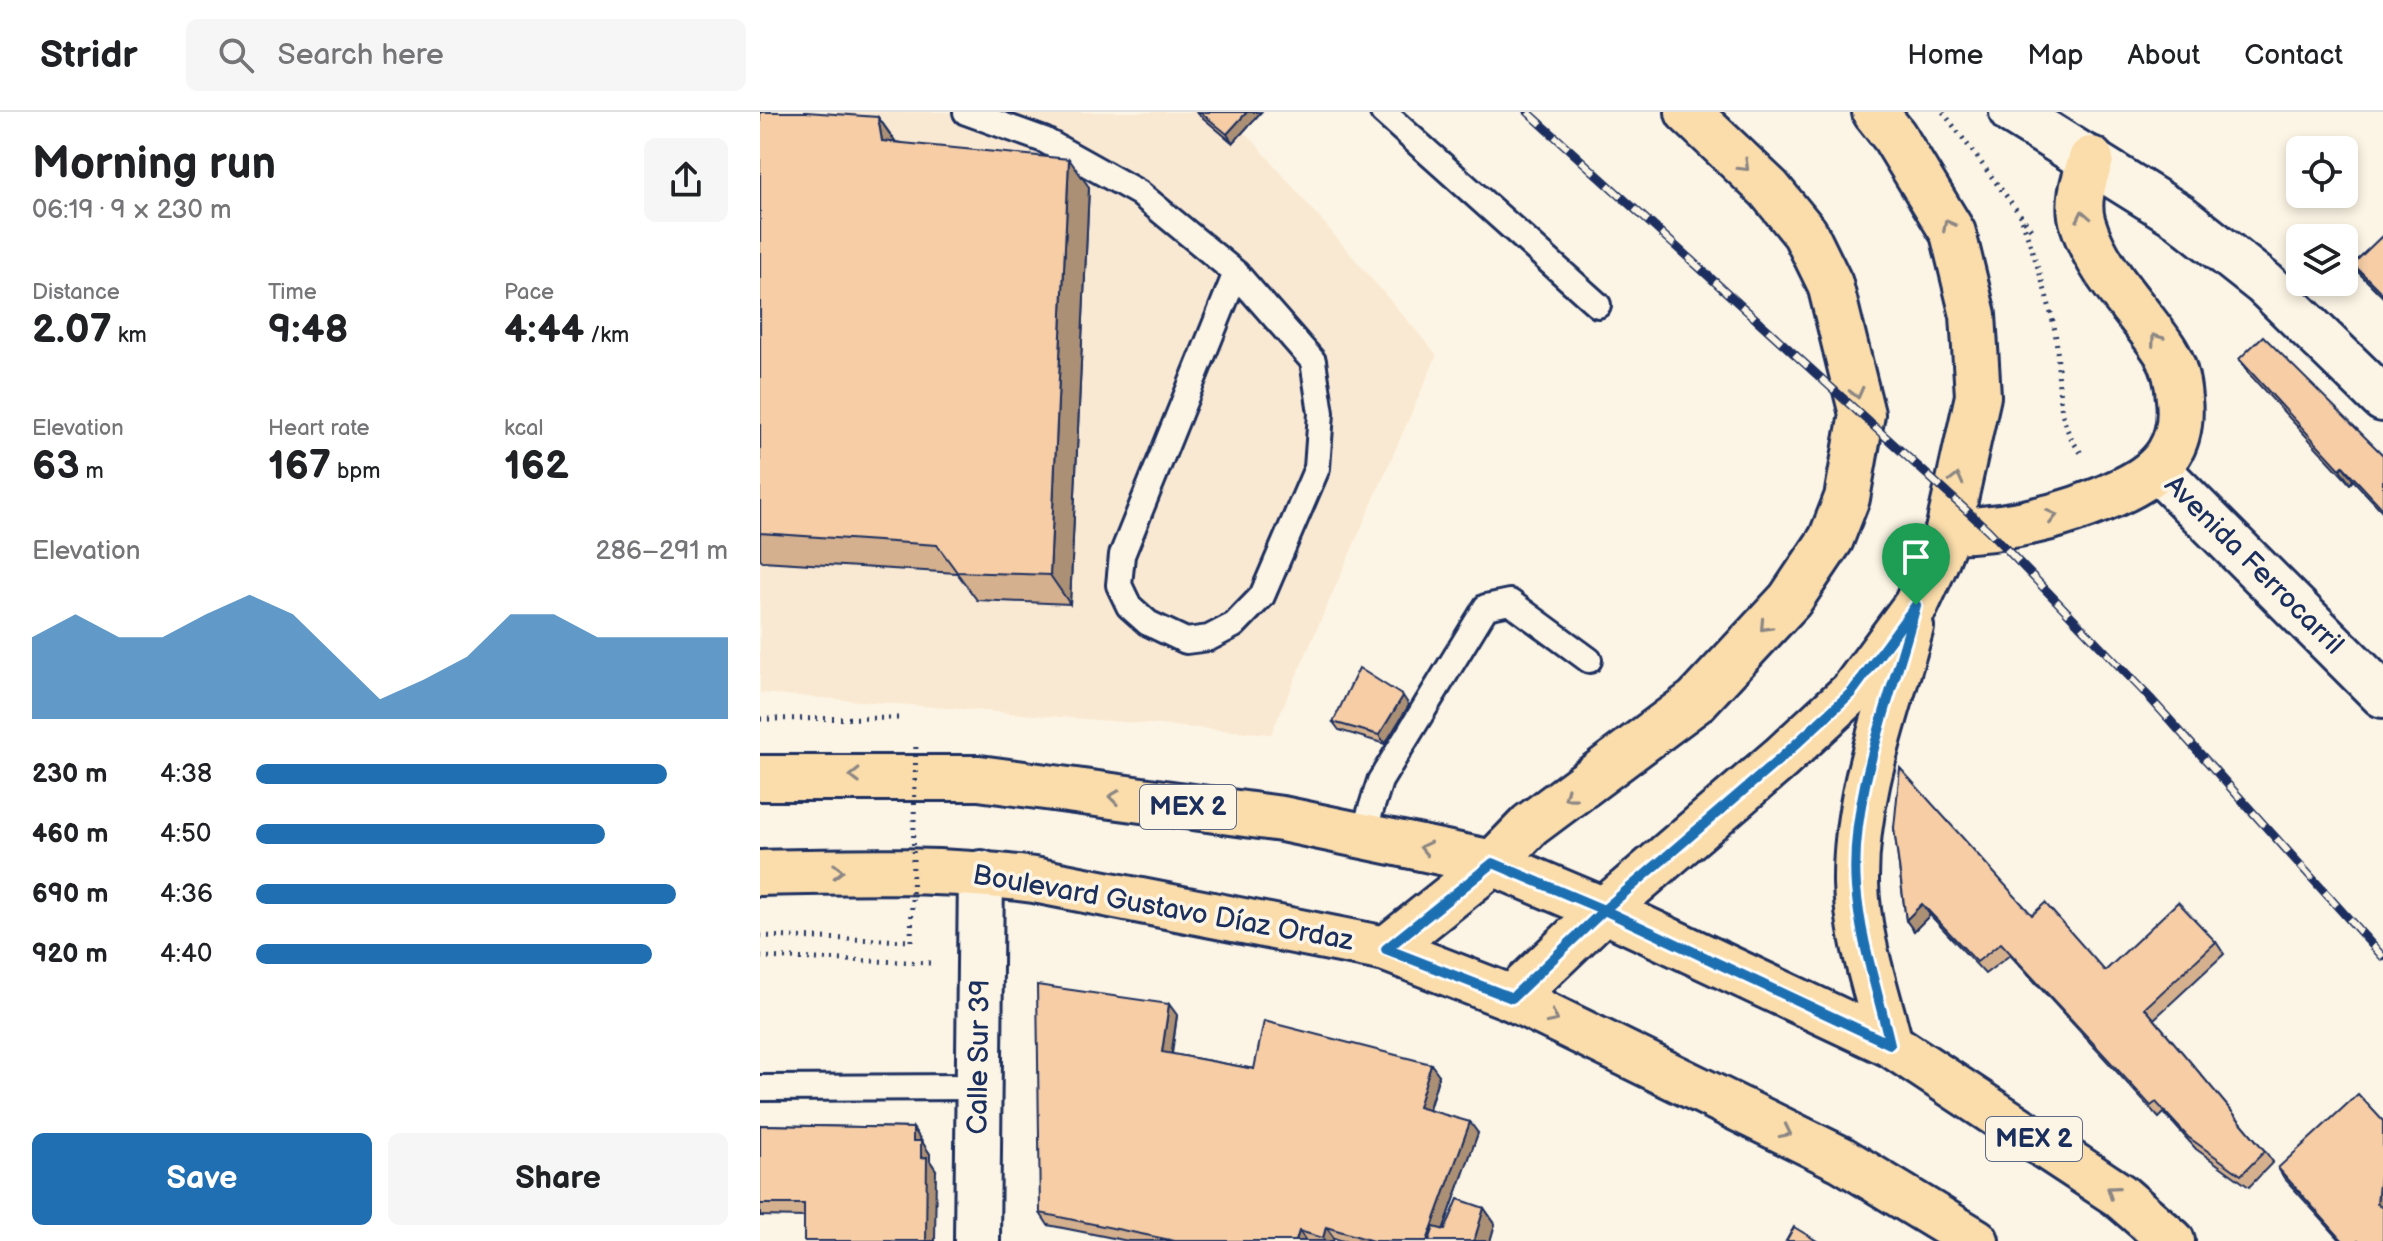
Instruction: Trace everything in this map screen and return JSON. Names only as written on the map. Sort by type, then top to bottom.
[{"type":"main road","points":[[1386,949],[1493,863],[1530,825],[1696,701],[1790,600],[1831,539],[1847,498],[1862,414],[1830,284],[1805,233],[1769,189],[1688,112]]},
{"type":"main road","points":[[1875,112],[1894,136],[1953,233],[1973,315],[1978,396],[1948,531],[1916,605],[1878,736],[1859,828],[1856,883],[1859,917],[1890,1044]]},
{"type":"main road","points":[[1948,531],[1988,530],[2087,508],[2158,470],[2177,442],[2182,420],[2178,389],[2168,355],[2095,253],[2082,222],[2079,198],[2091,159]]},
{"type":"main road","points":[[1512,998],[1604,910],[1781,758],[1852,692],[1916,605]]},
{"type":"main road","name":"MEX 2","points":[[760,778],[979,778],[1363,834],[1493,863],[1604,910],[1890,1044],[2119,1195],[2172,1241]]},
{"type":"main road","name":"Boulevard Gustavo Díaz Ordaz","points":[[760,873],[914,869],[981,873],[1034,880],[1386,949],[1512,998],[1841,1159],[1976,1241]]},
{"type":"street","points":[[2012,112],[2179,216],[2265,284],[2383,399]]},
{"type":"street","name":"Avenida Ferrocarril","points":[[2158,470],[2383,695]]},
{"type":"street","name":"Calle Sur 39","points":[[977,1241],[981,873]]},
{"type":"lane","points":[[966,112],[1044,140],[1139,193],[1236,273],[1313,361],[1321,413],[1317,468],[1262,596],[1234,625],[1209,638],[1186,641],[1148,623],[1129,606],[1119,585],[1122,555],[1236,273]]},
{"type":"lane","points":[[1383,112],[1598,305]]},
{"type":"lane","points":[[1363,834],[1380,781],[1486,607],[1510,602],[1589,660]]},
{"type":"lane","points":[[760,1088],[979,1087]]},
{"type":"path","points":[[2022,220],[2045,287],[2055,331],[2057,391],[2066,429],[2081,455],[2094,460]]},
{"type":"path","points":[[760,719],[903,718]]},
{"type":"path","points":[[760,936],[911,941],[916,742]]},
{"type":"path","points":[[760,957],[980,965]]},
{"type":"shaded area","points":[[760,112],[1217,112],[1252,139],[1437,355],[1271,734],[760,693]]},
{"type":"building","points":[[760,112],[878,117],[882,141],[1069,159],[1050,575],[957,572],[937,545],[760,533]]},
{"type":"building","points":[[1200,112],[1247,112],[1227,134]]},
{"type":"building","points":[[2383,235],[2383,294],[2358,269],[2358,259]]},
{"type":"building","points":[[2263,336],[2383,455],[2383,509],[2343,466],[2340,469],[2239,359]]},
{"type":"building","points":[[1359,668],[1403,696],[1379,735],[1333,722]]},
{"type":"building","points":[[1900,768],[2032,915],[2045,903],[2105,971],[2178,902],[2216,942],[2145,1008],[2265,1151],[2241,1175],[2188,1137],[2156,1102],[2151,1106],[2001,943],[1977,962],[1922,904],[1906,920],[1894,828]]},
{"type":"building","points":[[1037,985],[1169,1004],[1162,1052],[1254,1069],[1264,1021],[1431,1064],[1418,1107],[1470,1122],[1427,1241],[1373,1241],[1326,1227],[1323,1238],[1299,1231],[1296,1241],[1175,1241],[1040,1213]]},
{"type":"building","points":[[2358,1094],[2383,1121],[2383,1165],[2377,1203],[2383,1209],[2383,1241],[2343,1241],[2278,1168]]},
{"type":"building","points":[[760,1125],[913,1128],[913,1141],[921,1141],[921,1158],[927,1157],[926,1241],[804,1241],[804,1204],[760,1204]]},
{"type":"building","points":[[1458,1199],[1484,1208],[1474,1241],[1429,1241],[1434,1227],[1445,1230]]},
{"type":"building","points":[[1794,1227],[1817,1241],[1786,1241]]},
{"type":"railway","points":[[1528,112],[1988,530],[2150,698],[2383,957]]},
{"type":"route","points":[[1916,605],[1852,692],[1671,855],[1604,910],[1493,863],[1386,949],[1512,998],[1604,910],[1890,1044],[1859,917],[1856,883],[1859,828],[1878,736],[1916,605]]}]
